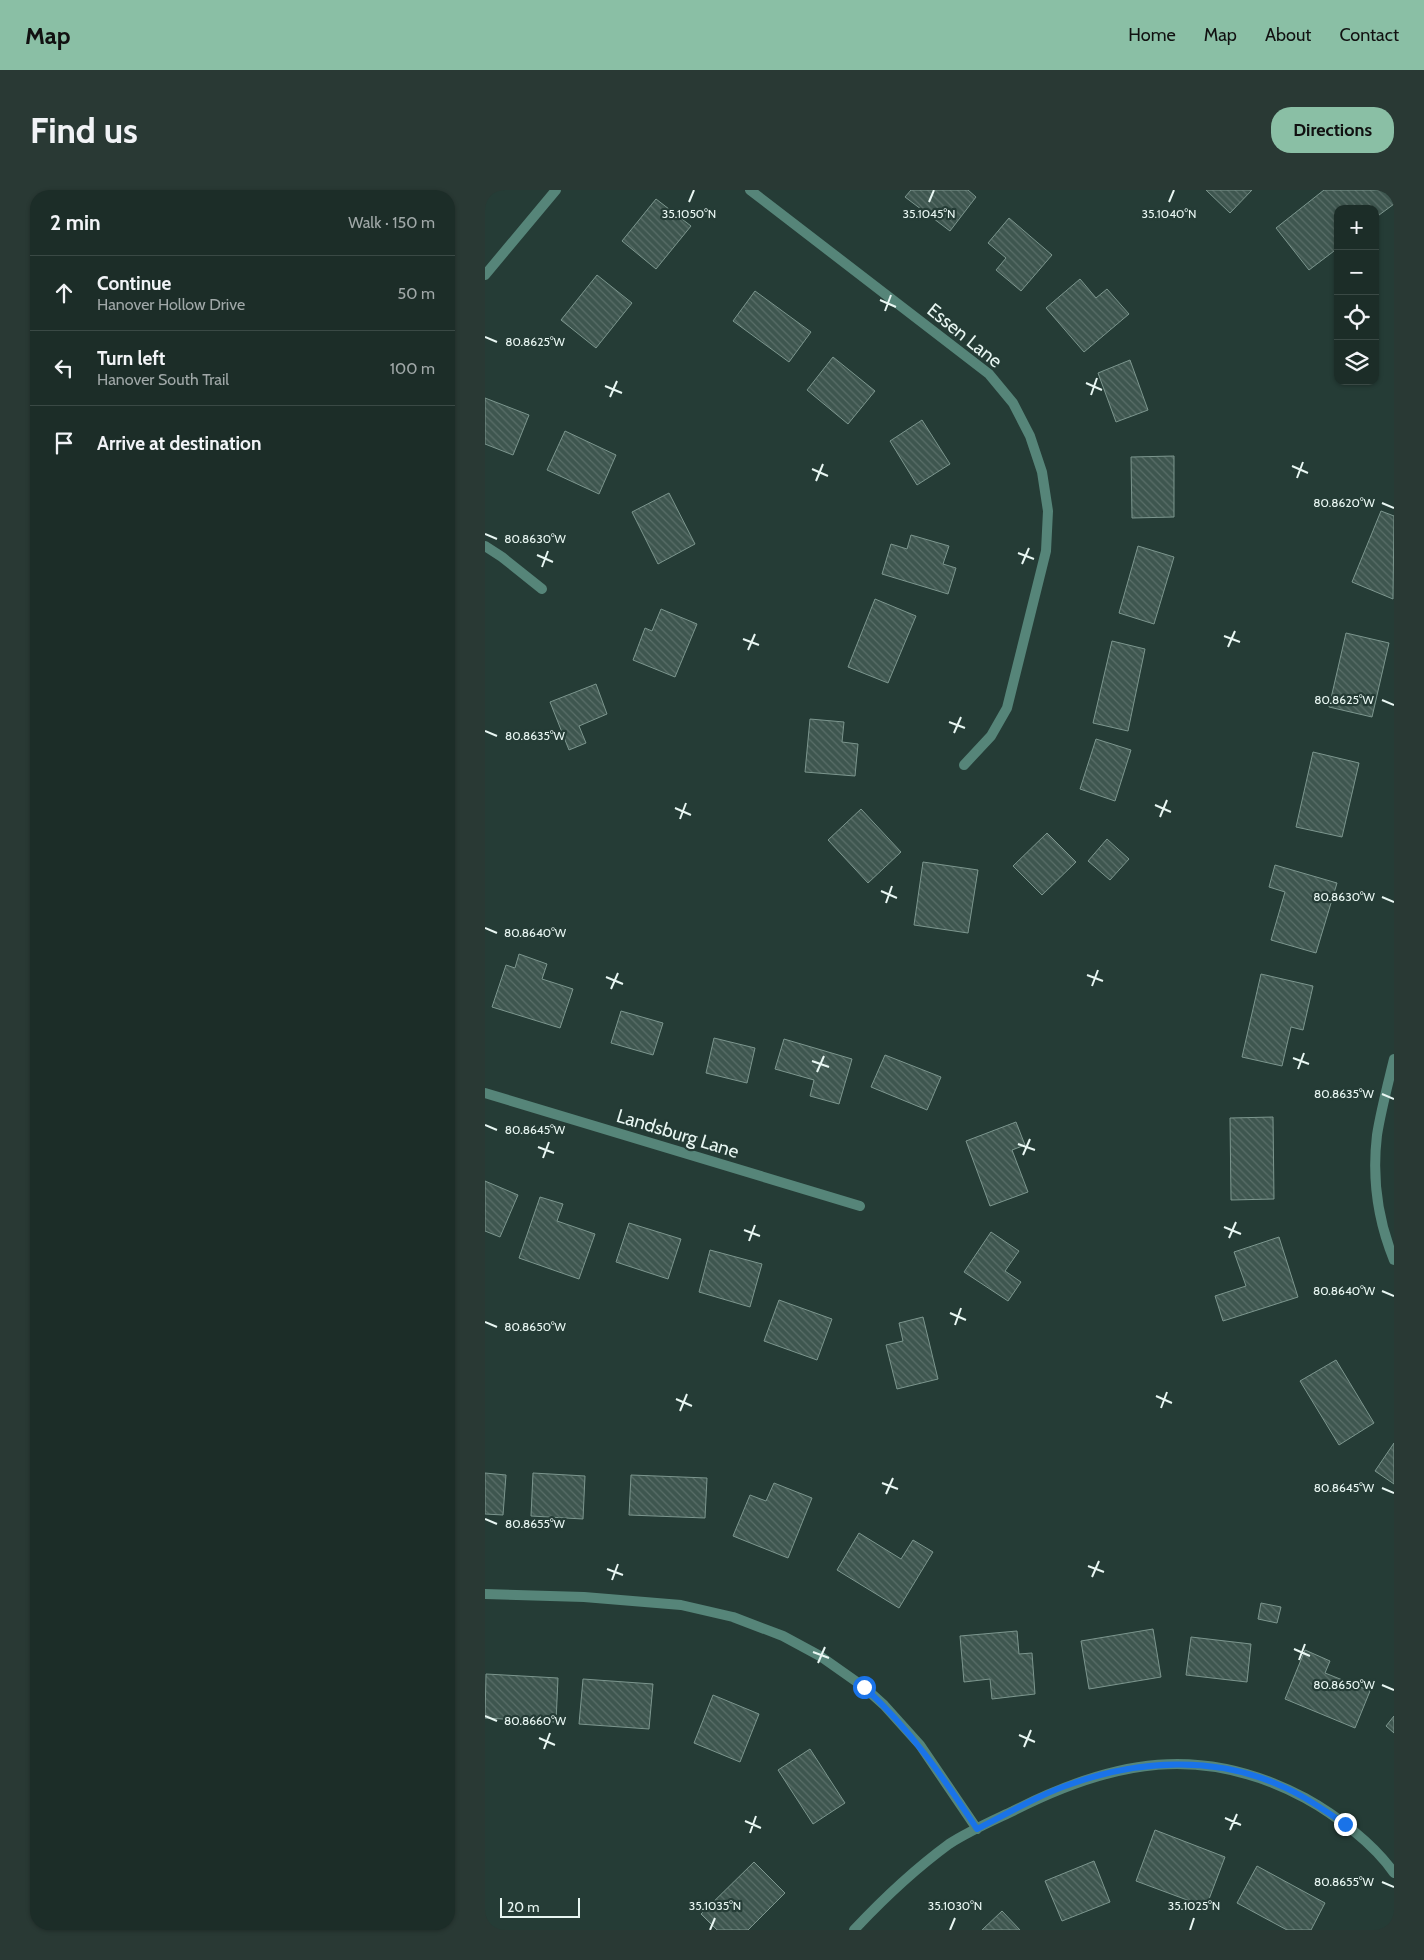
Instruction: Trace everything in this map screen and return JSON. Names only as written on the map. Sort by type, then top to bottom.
[{"type":"street","points":[[485,275],[556,190]]},
{"type":"street","name":"Essen Lane","points":[[750,190],[982,367],[1013,403],[1031,436],[1042,472],[1048,511],[1046,551],[1007,708],[991,736],[964,765]]},
{"type":"street","points":[[485,546],[542,589]]},
{"type":"street","points":[[1394,1059],[1377,1133],[1375,1154],[1377,1197],[1386,1238],[1394,1260]]},
{"type":"street","name":"Landsburg Lane","points":[[485,1093],[860,1206]]},
{"type":"street","points":[[485,1594],[584,1597],[681,1605],[733,1617],[783,1636],[820,1656],[864,1687],[884,1705],[920,1745],[977,1829]]},
{"type":"street","points":[[854,1930],[921,1866],[951,1843],[1034,1800],[1074,1783],[1121,1770],[1145,1766],[1194,1764],[1237,1770],[1279,1784],[1318,1805],[1345,1824],[1377,1853],[1394,1873]]},
{"type":"building","points":[[911,190],[968,190],[976,197],[950,231],[905,197]]},
{"type":"building","points":[[1206,190],[1252,190],[1230,213]]},
{"type":"building","points":[[1324,190],[1394,190],[1394,204],[1379,215],[1379,205],[1334,205],[1334,251],[1309,270],[1276,228]]},
{"type":"building","points":[[656,199],[691,226],[656,269],[622,241]]},
{"type":"building","points":[[1009,218],[1052,255],[1021,291],[996,270],[1006,258],[988,243]]},
{"type":"building","points":[[597,275],[632,303],[596,348],[561,320]]},
{"type":"building","points":[[1080,279],[1096,298],[1107,289],[1129,314],[1084,352],[1046,308]]},
{"type":"building","points":[[755,291],[811,332],[789,362],[733,321]]},
{"type":"building","points":[[833,357],[875,391],[848,424],[807,390]]},
{"type":"building","points":[[1130,360],[1148,410],[1116,422],[1098,373]]},
{"type":"building","points":[[485,398],[529,415],[513,455],[485,444]]},
{"type":"building","points":[[922,420],[950,464],[917,485],[890,441]]},
{"type":"building","points":[[565,431],[616,455],[599,494],[547,470]]},
{"type":"building","points":[[1174,456],[1174,517],[1132,518],[1131,457]]},
{"type":"building","points":[[669,493],[695,544],[658,564],[632,512]]},
{"type":"building","points":[[1381,511],[1394,516],[1393,599],[1352,582]]},
{"type":"building","points":[[911,535],[949,546],[943,564],[956,568],[948,594],[882,574],[891,544],[907,549]]},
{"type":"building","points":[[1138,546],[1174,557],[1154,624],[1119,613]]},
{"type":"building","points":[[875,599],[916,616],[888,683],[848,667]]},
{"type":"building","points":[[661,609],[697,624],[675,677],[633,660],[645,628],[652,631]]},
{"type":"building","points":[[1346,633],[1389,643],[1372,717],[1329,707]]},
{"type":"building","points":[[1112,641],[1145,649],[1128,731],[1093,723]]},
{"type":"building","points":[[596,684],[607,714],[579,726],[586,743],[569,750],[550,702]]},
{"type":"building","points":[[810,719],[844,722],[842,742],[858,744],[855,776],[805,772]]},
{"type":"building","points":[[1096,739],[1131,750],[1115,801],[1080,789]]},
{"type":"building","points":[[1313,752],[1359,763],[1342,837],[1296,827]]},
{"type":"building","points":[[861,809],[901,852],[868,883],[828,840]]},
{"type":"building","points":[[1047,833],[1076,862],[1042,895],[1013,866]]},
{"type":"building","points":[[1107,839],[1129,859],[1110,880],[1088,861]]},
{"type":"building","points":[[923,862],[978,870],[968,933],[914,925]]},
{"type":"building","points":[[1275,865],[1337,883],[1316,953],[1271,940],[1285,892],[1269,887]]},
{"type":"building","points":[[519,954],[547,964],[542,979],[573,989],[560,1028],[492,1007],[506,965],[515,968]]},
{"type":"building","points":[[1261,974],[1313,986],[1303,1030],[1291,1027],[1282,1066],[1242,1057]]},
{"type":"building","points":[[621,1011],[663,1023],[653,1055],[611,1043]]},
{"type":"building","points":[[714,1038],[755,1048],[747,1083],[706,1073]]},
{"type":"building","points":[[784,1039],[852,1059],[839,1104],[810,1096],[814,1080],[775,1069]]},
{"type":"building","points":[[885,1055],[941,1077],[927,1110],[871,1087]]},
{"type":"building","points":[[1273,1117],[1274,1199],[1231,1200],[1230,1118]]},
{"type":"building","points":[[1016,1122],[1025,1145],[1012,1150],[1028,1192],[990,1206],[966,1141]]},
{"type":"building","points":[[485,1181],[518,1195],[500,1237],[485,1231]]},
{"type":"building","points":[[540,1197],[563,1204],[557,1221],[595,1234],[579,1279],[519,1258]]},
{"type":"building","points":[[629,1223],[681,1239],[668,1279],[616,1262]]},
{"type":"building","points":[[991,1232],[1019,1251],[1005,1271],[1021,1282],[1008,1301],[964,1272]]},
{"type":"building","points":[[1279,1237],[1298,1297],[1223,1321],[1215,1296],[1246,1286],[1234,1252]]},
{"type":"building","points":[[710,1250],[762,1264],[750,1307],[699,1292]]},
{"type":"building","points":[[779,1300],[832,1319],[817,1360],[764,1341]]},
{"type":"building","points":[[923,1317],[938,1379],[897,1389],[886,1345],[903,1341],[899,1323]]},
{"type":"building","points":[[1336,1360],[1374,1423],[1339,1445],[1300,1381]]},
{"type":"building","points":[[1394,1443],[1394,1484],[1375,1471]]},
{"type":"building","points":[[485,1473],[506,1475],[503,1515],[485,1514]]},
{"type":"building","points":[[533,1473],[585,1476],[583,1519],[531,1516]]},
{"type":"building","points":[[631,1475],[707,1478],[705,1518],[629,1515]]},
{"type":"building","points":[[774,1483],[812,1498],[788,1558],[733,1536],[750,1495],[766,1501]]},
{"type":"building","points":[[859,1533],[901,1559],[913,1540],[933,1552],[899,1608],[837,1570]]},
{"type":"building","points":[[1261,1603],[1281,1607],[1277,1623],[1258,1619]]},
{"type":"building","points":[[1153,1629],[1161,1677],[1089,1689],[1081,1641]]},
{"type":"building","points":[[1017,1631],[1019,1654],[1032,1653],[1035,1694],[992,1699],[990,1679],[964,1682],[960,1636]]},
{"type":"building","points":[[1191,1637],[1251,1644],[1247,1682],[1186,1675]]},
{"type":"building","points":[[1305,1650],[1330,1661],[1325,1673],[1370,1691],[1355,1728],[1285,1699]]},
{"type":"building","points":[[486,1674],[558,1678],[556,1722],[485,1718]]},
{"type":"building","points":[[583,1679],[653,1684],[649,1729],[579,1724]]},
{"type":"building","points":[[713,1695],[759,1714],[740,1762],[694,1743]]},
{"type":"building","points":[[1394,1716],[1394,1733],[1386,1726]]},
{"type":"building","points":[[810,1749],[845,1803],[813,1824],[778,1770]]},
{"type":"building","points":[[1155,1830],[1225,1857],[1206,1907],[1136,1881]]},
{"type":"building","points":[[1094,1861],[1110,1902],[1062,1921],[1045,1881]]},
{"type":"building","points":[[754,1862],[785,1893],[748,1930],[717,1930],[701,1914]]},
{"type":"building","points":[[1257,1866],[1325,1903],[1311,1930],[1287,1930],[1237,1903]]},
{"type":"building","points":[[1002,1911],[1020,1930],[982,1930]]},
{"type":"route","points":[[864,1687],[884,1705],[920,1745],[977,1829],[1034,1800],[1074,1783],[1121,1770],[1170,1764],[1194,1764],[1237,1770],[1279,1784],[1318,1805],[1345,1824]]}]
